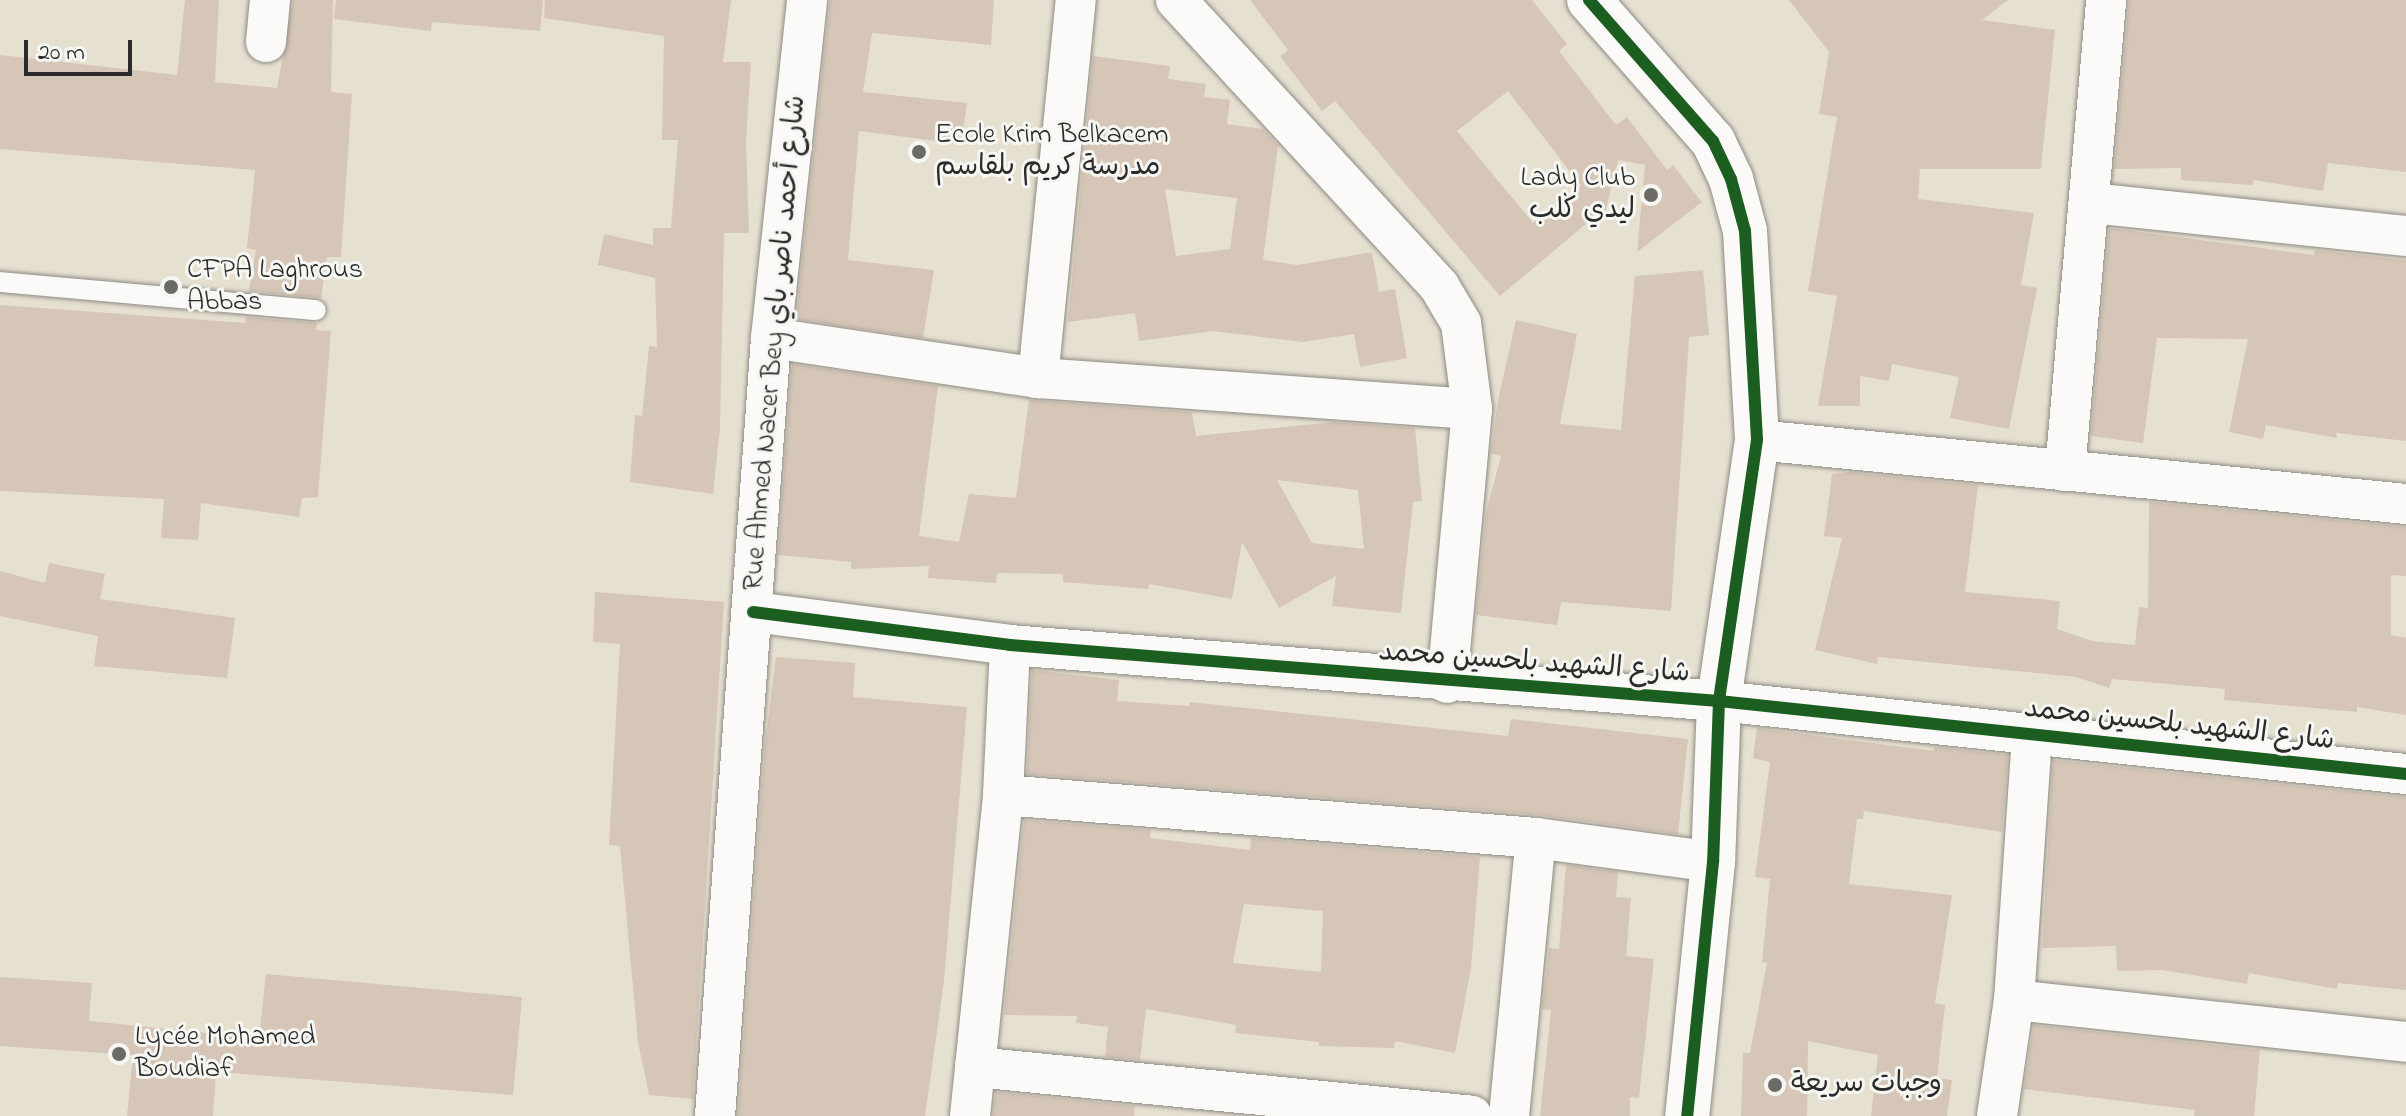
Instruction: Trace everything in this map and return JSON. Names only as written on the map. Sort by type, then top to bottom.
[{"type":"street","points":[[266,42],[270,0]]},
{"type":"street","name":"Rue Ahmed Nacer Bey شارع أحمد ناصر باي","points":[[715,1116],[771,338],[807,0]]},
{"type":"street","points":[[1038,378],[1076,0]]},
{"type":"street","points":[[1176,0],[1449,299],[1461,323],[1472,409],[1447,683]]},
{"type":"street","points":[[1589,0],[1713,141],[1731,179],[1745,231],[1757,440],[1719,701],[1713,862],[1687,1116]]},
{"type":"street","points":[[2065,471],[2091,203],[2106,0]]},
{"type":"street","points":[[2091,203],[2406,236]]},
{"type":"street","points":[[771,338],[1038,378],[1472,409]]},
{"type":"street","points":[[1757,440],[2406,504]]},
{"type":"street","name":"شارع الشهيد بلحسين محمد","points":[[753,612],[1010,645],[1447,683],[1719,701],[2406,774]]},
{"type":"street","points":[[970,1116],[1003,795],[1010,645]]},
{"type":"street","points":[[1997,1116],[2014,1000],[2032,735]]},
{"type":"street","points":[[1003,795],[1536,838],[1713,862]]},
{"type":"street","points":[[1509,1116],[1536,838]]},
{"type":"street","points":[[2014,1000],[2406,1042]]},
{"type":"street","points":[[975,1067],[1472,1116]]},
{"type":"lane","points":[[0,282],[316,310]]},
{"type":"building","points":[[185,0],[219,0],[215,82],[277,88],[293,0],[333,0],[331,92],[352,94],[341,257],[327,257],[321,298],[249,291],[256,250],[247,248],[255,170],[0,149],[0,55],[177,75]]},
{"type":"building","points":[[336,0],[543,0],[540,31],[432,22],[431,31],[334,19]]},
{"type":"building","points":[[545,0],[731,0],[723,62],[751,62],[746,141],[749,233],[724,233],[720,428],[713,494],[630,482],[635,415],[642,416],[649,346],[657,347],[655,278],[598,265],[604,234],[653,245],[653,228],[671,228],[678,140],[662,140],[664,36],[544,18]]},
{"type":"building","points":[[830,0],[994,0],[991,45],[872,33],[863,92],[967,103],[961,144],[859,131],[848,260],[934,270],[923,338],[796,319]]},
{"type":"building","points":[[1250,0],[1532,0],[1567,44],[1559,51],[1616,125],[1627,117],[1667,170],[1673,165],[1702,202],[1637,252],[1645,165],[1618,160],[1604,217],[1600,212],[1500,296],[1335,101],[1322,111],[1280,56],[1288,50]],"holes":[[[1508,91],[1581,186],[1533,223],[1457,131]]]},
{"type":"building","points":[[1789,0],[2008,0],[1982,20],[2055,30],[2041,169],[1920,169],[1918,199],[2034,213],[2021,285],[2037,288],[2009,429],[1950,418],[1959,377],[1892,364],[1889,381],[1860,376],[1860,406],[1818,406],[1837,296],[1808,291],[1837,117],[1819,114],[1829,52]]},
{"type":"building","points":[[2129,0],[2406,0],[2406,172],[2328,163],[2323,191],[2253,180],[2253,185],[2181,180],[2181,168],[2114,169]]},
{"type":"building","points":[[1093,56],[1170,66],[1168,79],[1206,84],[1204,97],[1230,100],[1227,124],[1263,129],[1278,145],[1263,260],[1298,265],[1372,252],[1379,292],[1395,289],[1407,358],[1360,367],[1354,334],[1303,342],[1213,331],[1139,341],[1135,313],[1068,322]],"holes":[[[1165,189],[1237,198],[1230,249],[1176,256]]]},
{"type":"building","points":[[2109,228],[2314,255],[2315,250],[2406,260],[2406,441],[2336,433],[2337,438],[2266,425],[2263,439],[2229,432],[2248,339],[2157,338],[2143,443],[2091,436]]},
{"type":"building","points":[[1703,270],[1709,335],[1689,337],[1671,611],[1561,602],[1557,625],[1476,615],[1486,513],[1501,456],[1491,454],[1498,400],[1516,320],[1577,334],[1560,424],[1621,430],[1635,276]]},
{"type":"building","points":[[0,305],[245,323],[246,317],[317,323],[316,330],[331,331],[318,497],[302,498],[299,517],[201,503],[198,540],[161,538],[164,499],[0,491]]},
{"type":"building","points":[[792,364],[938,386],[919,536],[959,542],[969,494],[1016,498],[1029,400],[1192,412],[1196,436],[1335,422],[1415,428],[1422,501],[1413,502],[1401,613],[1332,606],[1336,576],[1279,608],[1242,542],[1232,599],[1149,584],[1148,589],[1063,582],[1063,574],[997,573],[996,583],[928,578],[929,566],[851,569],[851,562],[778,555]],"holes":[[[1277,480],[1358,490],[1364,549],[1312,543]]]},
{"type":"building","points":[[1849,472],[1978,485],[1965,592],[2060,601],[2057,629],[2092,641],[2135,645],[2139,607],[2148,608],[2149,502],[2406,527],[2406,576],[2391,575],[2391,635],[2406,638],[2406,715],[2357,707],[2357,712],[2224,700],[2225,689],[2112,679],[2109,688],[2076,677],[1878,657],[1877,664],[1815,650],[1842,538],[1824,536],[1832,474]]},
{"type":"building","points":[[49,563],[105,574],[100,599],[235,618],[227,678],[94,666],[98,636],[0,616],[0,571],[45,583]]},
{"type":"building","points":[[595,592],[724,602],[693,1099],[649,1095],[638,1042],[620,846],[609,845],[620,644],[593,642]]},
{"type":"building","points":[[776,657],[855,663],[853,697],[967,707],[944,981],[925,1116],[738,1116],[765,744]]},
{"type":"building","points":[[1032,670],[1119,680],[1117,701],[1189,706],[1190,702],[1508,736],[1511,719],[1688,739],[1678,834],[1538,815],[1027,774]]},
{"type":"building","points":[[1757,728],[1934,751],[1934,747],[2008,755],[2002,832],[1864,811],[1863,819],[1857,819],[1849,884],[1952,895],[1935,1003],[1945,1005],[1937,1078],[1952,1080],[1947,1116],[1871,1116],[1878,1055],[1808,1041],[1807,1116],[1741,1116],[1743,1053],[1750,1053],[1767,963],[1762,962],[1770,879],[1755,877],[1770,762],[1753,758]]},
{"type":"building","points":[[2053,760],[2406,797],[2406,990],[2338,983],[2337,989],[2249,973],[2247,984],[2162,970],[2117,971],[2116,946],[2042,948]]},
{"type":"building","points":[[1024,820],[1151,830],[1150,838],[1250,850],[1251,838],[1480,857],[1471,968],[1455,1053],[1395,1041],[1394,1048],[1319,1046],[1319,1042],[1235,1033],[1236,1025],[1146,1009],[1140,1060],[1105,1057],[1108,1027],[1076,1023],[1077,1016],[1004,1015]],"holes":[[[1244,904],[1323,911],[1321,972],[1233,963]]]},
{"type":"building","points":[[1566,865],[1618,872],[1616,897],[1631,898],[1626,956],[1654,959],[1639,1098],[1630,1097],[1630,1116],[1540,1116],[1551,1010],[1542,1009],[1549,948],[1559,949]]},
{"type":"building","points":[[266,974],[522,997],[513,1095],[216,1072],[213,1116],[127,1116],[133,1055],[0,1046],[0,977],[92,983],[89,1021],[259,1038]]},
{"type":"building","points":[[2034,1025],[2260,1050],[2254,1116],[2194,1116],[2195,1110],[2024,1089]]},
{"type":"building","points":[[996,1092],[1135,1106],[1134,1116],[993,1116]]},
{"type":"cycle path","points":[[1589,0],[1713,141],[1731,179],[1745,231],[1757,440],[1719,701],[1713,862],[1687,1116]]},
{"type":"cycle path","points":[[753,612],[1010,645],[1719,701],[2406,774]]},
{"type":"place","name":"Ecole Krim Belkacem مدرسة كريم بلقاسم","points":[[919,152]]},
{"type":"place","name":"Lady Club ليدي كلب","points":[[1651,195]]},
{"type":"place","name":"CFPA Laghrous Abbas","points":[[171,287]]},
{"type":"place","name":"Lycée Mohamed Boudiaf","points":[[119,1054]]},
{"type":"place","name":"وجبات سريعة","points":[[1775,1085]]}]
